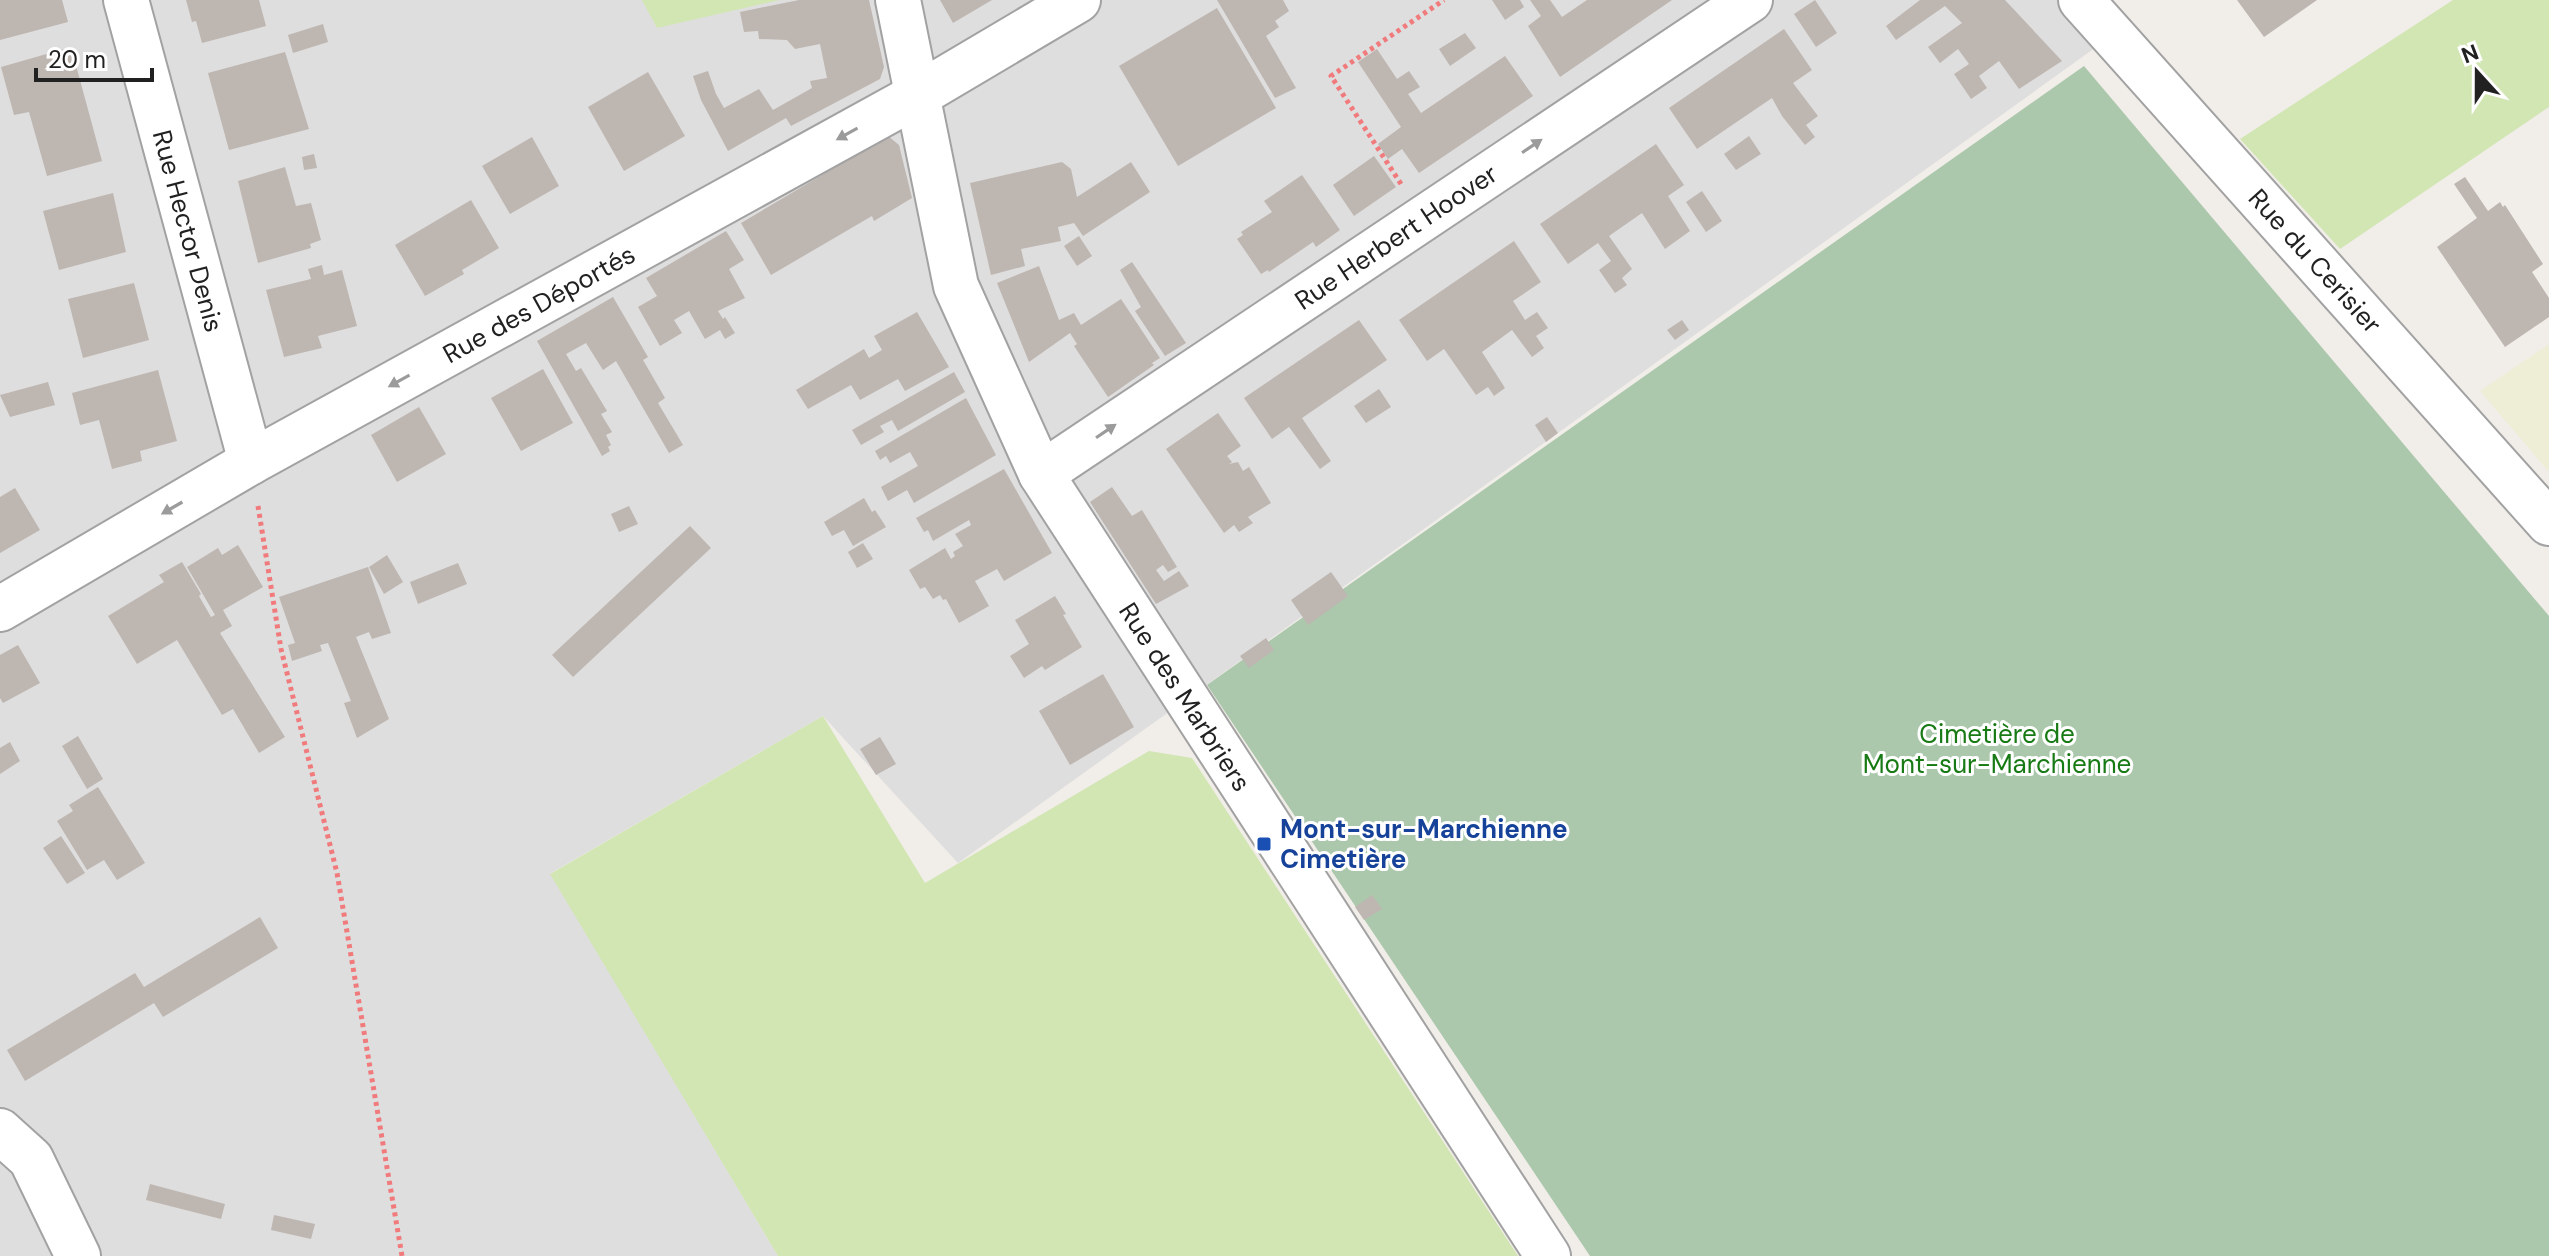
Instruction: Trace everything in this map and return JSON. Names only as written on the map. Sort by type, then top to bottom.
[{"type":"street","name":"Rue Hector Denis","points":[[126,0],[251,462]]},
{"type":"street","name":"Rue des Marbriers","points":[[898,0],[956,286],[1041,474],[1548,1256]]},
{"type":"street","name":"Rue des Déportés","points":[[0,609],[251,462],[916,96],[1078,0]]},
{"type":"street","name":"Rue Herbert Hoover","points":[[1041,474],[1750,0]]},
{"type":"street","name":"Rue du Cerisier","points":[[2081,0],[2549,523]]},
{"type":"street","points":[[0,1131],[31,1159],[78,1256]]},
{"type":"path","points":[[1424,218],[1331,76],[1444,0]]},
{"type":"path","points":[[251,462],[281,649],[337,873],[402,1256]]},
{"type":"shaded area","points":[[0,0],[2090,0],[2113,35],[958,863],[823,716],[551,873],[778,1256],[0,1256]]},
{"type":"green space","points":[[642,0],[779,0],[657,28]]},
{"type":"green space","points":[[2453,0],[2549,0],[2549,107],[2340,249],[2240,139]]},
{"type":"green space","name":"Cimetière de Mont-sur-Marchienne","points":[[2084,66],[2549,616],[2549,1256],[1590,1256],[1207,685]]},
{"type":"green space","points":[[2549,344],[2549,472],[2480,391]]},
{"type":"green space","points":[[823,716],[925,883],[1149,751],[1192,758],[1518,1256],[778,1256],[550,874]]},
{"type":"building","points":[[0,0],[62,0],[68,22],[0,40]]},
{"type":"building","points":[[186,0],[259,0],[266,26],[202,43]]},
{"type":"building","points":[[799,0],[869,0],[884,67],[880,79],[791,126],[786,118],[728,151],[701,100],[693,76],[708,71],[724,108],[759,89],[773,110],[812,88],[810,81],[827,78],[820,44],[795,49],[787,40],[759,39],[758,31],[744,32],[740,12]]},
{"type":"building","points":[[940,0],[992,0],[953,23]]},
{"type":"building","points":[[1217,0],[1283,0],[1289,11],[1275,21],[1279,27],[1266,36],[1296,88],[1275,98]]},
{"type":"building","points":[[1492,0],[1520,0],[1524,7],[1505,20]]},
{"type":"building","points":[[1530,0],[1550,0],[1562,17],[1587,0],[1672,0],[1560,77],[1528,26],[1541,16]]},
{"type":"building","points":[[1815,0],[1837,33],[1816,47],[1794,14]]},
{"type":"building","points":[[1920,0],[2005,0],[2062,61],[2019,89],[1999,61],[1979,76],[1987,88],[1971,99],[1954,74],[1969,64],[1958,49],[1940,63],[1928,47],[1962,23],[1945,6],[1896,40],[1886,26]]},
{"type":"building","points":[[2237,0],[2317,0],[2264,37]]},
{"type":"building","points":[[1217,8],[1276,108],[1178,166],[1119,66]]},
{"type":"building","points":[[323,24],[328,42],[293,53],[288,35]]},
{"type":"building","points":[[1784,29],[1812,70],[1793,83],[1818,116],[1806,125],[1815,137],[1805,145],[1772,98],[1697,149],[1669,108]]},
{"type":"building","points":[[1465,33],[1476,48],[1450,66],[1439,49]]},
{"type":"building","points":[[71,47],[102,161],[47,176],[29,112],[14,115],[1,67]]},
{"type":"building","points":[[1377,49],[1397,79],[1409,71],[1420,87],[1408,94],[1421,113],[1505,56],[1533,96],[1419,173],[1402,149],[1388,159],[1378,144],[1401,127],[1358,62]]},
{"type":"building","points":[[285,52],[309,129],[229,150],[208,73]]},
{"type":"building","points":[[648,72],[685,136],[624,171],[588,107]]},
{"type":"building","points":[[888,136],[899,145],[912,198],[874,221],[872,216],[771,275],[741,223]]},
{"type":"building","points":[[1749,136],[1761,154],[1736,170],[1724,154]]},
{"type":"building","points":[[532,137],[559,186],[510,214],[482,166]]},
{"type":"building","points":[[1656,144],[1684,185],[1668,196],[1690,231],[1665,249],[1642,213],[1609,236],[1632,269],[1622,278],[1627,285],[1615,293],[1599,270],[1611,261],[1598,243],[1568,264],[1540,224]]},
{"type":"building","points":[[314,154],[317,168],[304,170],[302,157]]},
{"type":"building","points":[[1374,156],[1396,187],[1354,216],[1333,185]]},
{"type":"building","points":[[1062,162],[1071,169],[1077,197],[1131,162],[1150,192],[1083,236],[1074,223],[1058,227],[1061,241],[1021,249],[1025,266],[991,275],[970,183]]},
{"type":"building","points":[[285,167],[296,206],[311,203],[321,240],[310,244],[311,248],[258,263],[238,181]]},
{"type":"building","points":[[1302,175],[1340,230],[1316,247],[1313,242],[1269,272],[1261,274],[1237,239],[1243,235],[1241,232],[1272,212],[1264,201]]},
{"type":"building","points":[[2465,177],[2488,211],[2500,202],[2503,207],[2505,205],[2543,264],[2532,272],[2549,298],[2549,317],[2505,347],[2437,247],[2477,218],[2454,184]]},
{"type":"building","points":[[1702,191],[1722,221],[1706,232],[1686,202]]},
{"type":"building","points":[[113,193],[126,252],[59,270],[43,211]]},
{"type":"building","points":[[471,200],[499,248],[462,270],[464,274],[425,296],[395,245]]},
{"type":"building","points":[[726,231],[744,260],[729,269],[745,298],[718,311],[735,333],[725,339],[720,330],[705,339],[689,311],[674,320],[682,333],[660,346],[638,307],[657,296],[646,278]]},
{"type":"building","points":[[1079,236],[1092,256],[1077,266],[1064,246]]},
{"type":"building","points":[[1514,241],[1541,282],[1513,301],[1525,320],[1537,312],[1548,328],[1536,336],[1544,348],[1532,357],[1512,330],[1482,352],[1505,388],[1494,396],[1488,387],[1476,395],[1444,349],[1427,361],[1399,320]]},
{"type":"building","points":[[1132,262],[1186,343],[1165,356],[1135,311],[1141,307],[1120,270]]},
{"type":"building","points":[[322,265],[324,275],[342,270],[357,326],[318,336],[322,348],[284,357],[266,290],[311,279],[308,269]]},
{"type":"building","points":[[1039,266],[1059,320],[1074,313],[1081,325],[1121,299],[1160,358],[1108,397],[1074,346],[1077,344],[1070,333],[1029,362],[997,283]]},
{"type":"building","points":[[134,283],[149,340],[83,358],[68,299]]},
{"type":"building","points":[[613,297],[648,357],[643,360],[665,398],[658,403],[683,445],[669,453],[616,361],[603,370],[586,343],[566,354],[576,371],[581,368],[607,411],[601,414],[612,432],[606,435],[611,445],[608,447],[610,451],[602,456],[537,341]]},
{"type":"building","points":[[917,312],[949,367],[905,391],[898,379],[860,400],[851,385],[808,409],[796,390],[864,349],[869,358],[882,350],[874,336]]},
{"type":"building","points":[[1359,320],[1387,360],[1302,418],[1331,461],[1320,469],[1289,427],[1272,439],[1244,398]]},
{"type":"building","points":[[1682,320],[1689,330],[1675,340],[1667,330]]},
{"type":"building","points":[[543,369],[573,423],[521,451],[491,398]]},
{"type":"building","points":[[158,370],[177,441],[140,451],[142,461],[112,469],[99,420],[80,425],[72,393]]},
{"type":"building","points":[[954,372],[965,392],[898,431],[892,420],[880,426],[884,432],[861,445],[852,430]]},
{"type":"building","points":[[48,382],[55,405],[10,417],[0,395]]},
{"type":"building","points":[[1379,389],[1391,407],[1366,423],[1354,406]]},
{"type":"building","points":[[966,398],[996,455],[914,503],[907,490],[888,501],[881,487],[918,466],[910,452],[890,463],[886,456],[880,460],[875,451]]},
{"type":"building","points":[[419,407],[446,454],[397,482],[371,435]]},
{"type":"building","points":[[1218,413],[1241,446],[1227,456],[1232,462],[1229,464],[1238,462],[1243,471],[1249,467],[1271,503],[1248,517],[1253,523],[1239,532],[1234,525],[1224,533],[1166,449]]},
{"type":"building","points":[[1547,417],[1558,433],[1546,442],[1535,425]]},
{"type":"building","points":[[1004,469],[1052,553],[1004,581],[997,569],[975,581],[989,606],[959,623],[946,599],[943,600],[940,595],[933,599],[925,587],[920,589],[909,570],[945,548],[951,559],[955,556],[953,552],[963,546],[955,534],[971,525],[969,520],[933,541],[928,530],[924,532],[916,518]]},
{"type":"building","points":[[1112,487],[1132,516],[1142,510],[1177,567],[1168,572],[1163,565],[1156,570],[1164,581],[1179,571],[1189,586],[1156,604],[1090,502]]},
{"type":"building","points":[[15,488],[40,530],[0,553],[0,497]]},
{"type":"building","points":[[864,498],[886,527],[853,546],[844,530],[832,536],[824,522]]},
{"type":"building","points":[[629,506],[638,524],[619,532],[611,514]]},
{"type":"building","points":[[690,526],[711,548],[573,677],[552,655]]},
{"type":"building","points":[[863,543],[873,559],[857,568],[848,552]]},
{"type":"building","points":[[238,545],[263,587],[223,610],[232,626],[220,633],[285,737],[259,753],[233,709],[222,715],[177,640],[137,664],[108,616],[164,582],[159,575],[182,562],[211,617],[215,615],[187,567],[218,548],[222,555]]},
{"type":"building","points":[[387,555],[403,582],[384,594],[369,567]]},
{"type":"building","points":[[458,563],[467,584],[418,604],[410,582]]},
{"type":"building","points":[[368,567],[391,633],[372,639],[369,632],[356,637],[389,719],[357,738],[344,703],[351,701],[328,643],[320,645],[322,651],[292,661],[288,645],[295,643],[279,597]]},
{"type":"building","points":[[1331,572],[1348,596],[1308,625],[1291,600]]},
{"type":"building","points":[[1055,596],[1082,647],[1045,670],[1042,666],[1024,678],[1010,656],[1029,644],[1015,620]]},
{"type":"building","points":[[1266,638],[1274,650],[1249,668],[1240,656]]},
{"type":"building","points":[[18,645],[40,683],[3,703],[0,698],[0,655]]},
{"type":"building","points":[[1103,674],[1134,727],[1070,765],[1039,711]]},
{"type":"building","points":[[78,736],[103,779],[87,789],[62,746]]},
{"type":"building","points":[[880,737],[896,764],[876,775],[860,749]]},
{"type":"building","points":[[10,742],[20,761],[0,774],[0,748]]},
{"type":"building","points":[[98,787],[145,863],[117,880],[104,860],[87,870],[57,821],[73,811],[69,805]]},
{"type":"building","points":[[61,836],[85,873],[67,884],[43,848]]},
{"type":"building","points":[[1372,895],[1382,909],[1364,920],[1355,907]]},
{"type":"building","points":[[260,917],[278,948],[163,1017],[154,1003],[25,1081],[7,1050],[135,973],[144,987]]},
{"type":"building","points":[[150,1184],[225,1204],[221,1219],[146,1200]]},
{"type":"building","points":[[274,1215],[315,1224],[311,1239],[271,1230]]},
{"type":"place","name":"Mont-sur-Marchienne Cimetière","points":[[1264,844]]}]
